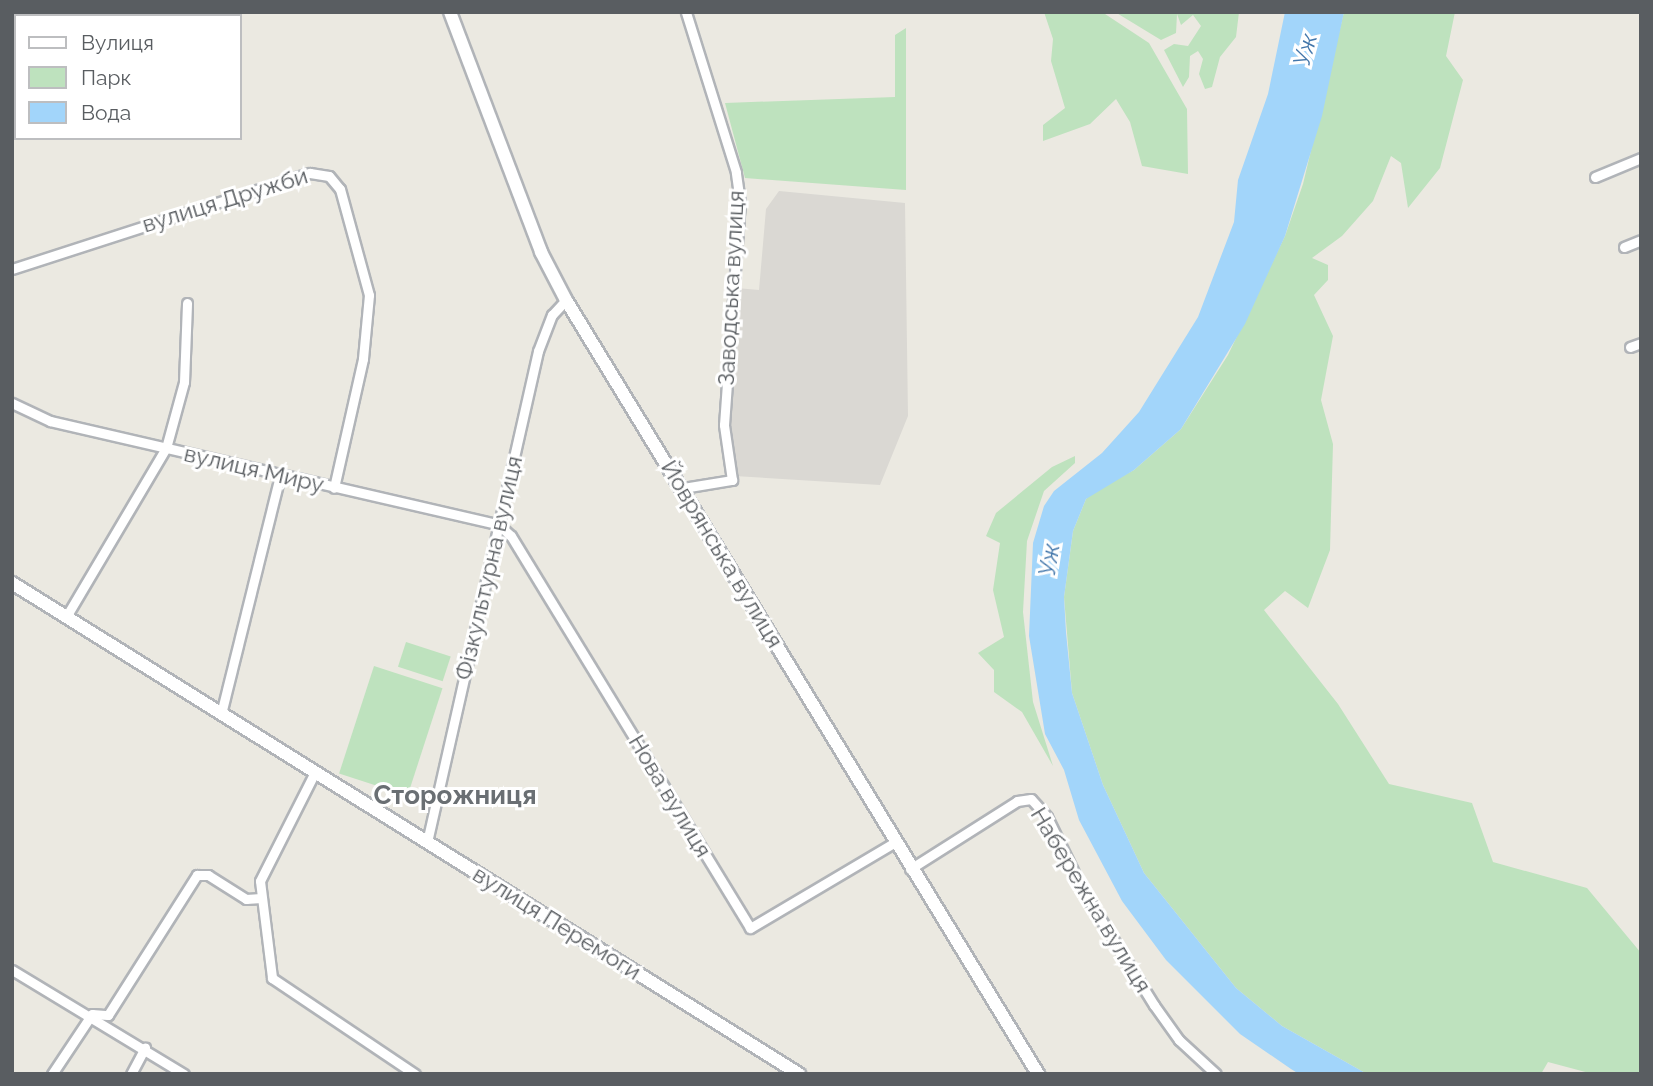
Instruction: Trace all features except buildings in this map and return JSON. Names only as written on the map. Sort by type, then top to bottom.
[{"type":"street","name":"Йоврянська вулиця","points":[[450,12],[531,226],[566,300],[683,488],[894,843],[1038,1074]]},
{"type":"street","name":"Заводська вулиця","points":[[683,488],[732,480],[725,400],[740,202],[736,172],[685,12]]},
{"type":"street","points":[[1595,177],[1641,158]]},
{"type":"street","name":"вулиця Дружби","points":[[12,270],[310,173],[329,176],[340,189],[352,247],[369,295],[362,359],[334,488]]},
{"type":"street","points":[[1624,247],[1641,240]]},
{"type":"street","name":"Фізкультурна вулиця","points":[[427,842],[537,351],[552,315],[566,300]]},
{"type":"street","points":[[66,617],[166,448],[184,383],[187,303]]},
{"type":"street","points":[[1630,347],[1641,343]]},
{"type":"street","name":"вулиця Миру","points":[[12,403],[50,421],[499,525]]},
{"type":"street","points":[[221,714],[280,476]]},
{"type":"street","name":"Нова вулиця","points":[[499,525],[511,536],[750,928],[894,843]]},
{"type":"street","name":"вулиця Перемоги","points":[[12,583],[799,1074]]},
{"type":"street","points":[[315,772],[266,866],[261,898],[272,978],[415,1074]]},
{"type":"street","name":"Набережна вулиця","points":[[910,869],[1017,801],[1031,799],[1047,817],[1082,889],[1154,1005],[1179,1041],[1216,1074]]},
{"type":"street","points":[[89,1017],[108,1015],[197,875],[208,875],[246,899],[261,898]]},
{"type":"street","points":[[12,970],[184,1074]]},
{"type":"street","points":[[52,1074],[89,1017]]},
{"type":"street","points":[[131,1074],[145,1048]]},
{"type":"shaded area","points":[[779,191],[905,203],[908,416],[880,485],[734,476],[727,427],[736,288],[759,290],[766,209]]},
{"type":"green space","points":[[1044,12],[1102,12],[1149,43],[1187,109],[1188,174],[1142,166],[1130,122],[1116,99],[1090,124],[1043,141],[1043,125],[1065,108],[1051,61],[1053,39]]},
{"type":"green space","points":[[1115,12],[1239,12],[1236,37],[1220,57],[1212,87],[1205,89],[1199,74],[1203,59],[1198,51],[1190,56],[1189,77],[1183,87],[1164,50],[1174,44],[1188,46],[1201,26],[1193,15],[1181,25],[1177,14],[1176,33],[1161,40]]},
{"type":"green space","points":[[1344,12],[1455,12],[1446,56],[1463,80],[1440,168],[1408,208],[1401,163],[1391,156],[1373,201],[1342,236],[1312,258],[1328,265],[1328,280],[1314,295],[1333,336],[1321,400],[1333,444],[1330,550],[1308,608],[1285,591],[1264,610],[1338,704],[1389,784],[1472,803],[1493,862],[1587,888],[1641,953],[1641,1074],[1593,1074],[1548,1062],[1541,1074],[1367,1074],[1282,1026],[1236,988],[1144,873],[1103,785],[1072,693],[1064,597],[1073,531],[1086,499],[1096,490],[1134,470],[1181,429],[1228,355],[1285,236],[1303,184]]},
{"type":"green space","points":[[906,28],[906,190],[745,178],[725,103],[895,97],[895,35]]},
{"type":"green space","points":[[1075,456],[1075,463],[1044,491],[1027,541],[1023,612],[1033,702],[1053,766],[1022,712],[994,692],[994,670],[978,653],[1004,637],[993,590],[1000,543],[986,536],[996,513],[1052,467]]},
{"type":"green space","points":[[406,642],[451,657],[443,681],[398,667]]},
{"type":"green space","points":[[374,666],[442,688],[408,796],[339,773]]},
{"type":"water","name":"Уж","points":[[1285,12],[1344,12],[1322,116],[1285,236],[1245,324],[1181,429],[1134,470],[1086,499],[1073,531],[1064,597],[1066,632],[1072,693],[1103,785],[1144,873],[1236,988],[1282,1026],[1367,1074],[1299,1074],[1240,1034],[1166,960],[1122,901],[1079,820],[1064,770],[1045,734],[1029,636],[1033,543],[1044,506],[1054,491],[1102,453],[1139,412],[1198,317],[1234,222],[1238,180],[1268,94]]},
{"type":"district","name":"Сторожниця","points":[[455,796]]}]
